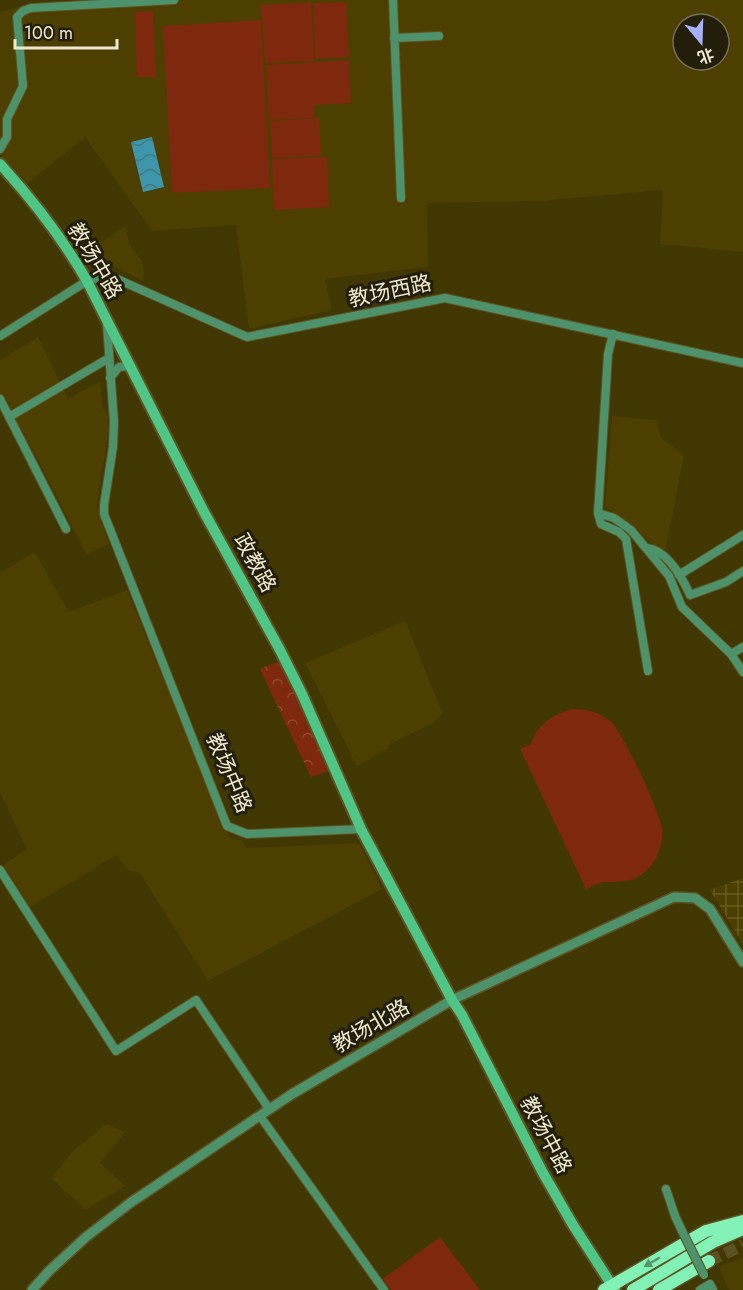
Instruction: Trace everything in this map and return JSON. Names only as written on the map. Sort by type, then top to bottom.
[{"type":"highway","points":[[610,1288],[706,1231],[743,1221]]},
{"type":"highway","points":[[633,1290],[713,1242],[743,1229]]},
{"type":"highway","points":[[659,1290],[709,1261]]},
{"type":"main road","name":"教场中路","points":[[0,164],[21,187],[72,255],[107,318]]},
{"type":"main road","name":"政教路","points":[[107,318],[204,512],[297,685],[361,829]]},
{"type":"main road","name":"教场中路","points":[[361,829],[462,1015],[543,1173],[610,1288]]},
{"type":"street","points":[[0,149],[7,136],[7,119],[23,87],[17,17],[23,11],[31,8],[174,0]]},
{"type":"street","points":[[393,0],[401,198]]},
{"type":"street","points":[[9,26],[18,26]]},
{"type":"street","points":[[394,38],[439,36]]},
{"type":"street","name":"教场西路","points":[[87,281],[101,277],[117,279],[247,337],[445,298],[743,363]]},
{"type":"street","points":[[0,336],[87,281]]},
{"type":"street","name":"教场中路","points":[[107,318],[114,422],[104,514],[227,826],[247,834],[361,829]]},
{"type":"street","points":[[613,334],[609,354],[598,513],[601,524],[619,532],[626,539],[648,671]]},
{"type":"street","points":[[9,417],[109,358]]},
{"type":"street","points":[[110,378],[119,367],[132,366]]},
{"type":"street","points":[[0,399],[66,529]]},
{"type":"street","points":[[598,513],[614,518],[631,530],[669,576],[682,607],[731,654],[743,672]]},
{"type":"street","points":[[679,575],[743,535]]},
{"type":"street","points":[[646,548],[654,549],[665,557],[679,575],[690,595],[726,582],[743,571]]},
{"type":"street","points":[[731,654],[743,647]]},
{"type":"street","points":[[0,870],[116,1051],[196,1000],[269,1110]]},
{"type":"street","name":"教场北路","points":[[32,1290],[86,1237],[121,1210],[187,1163],[292,1094],[452,1000],[674,897],[695,898],[710,909],[743,962]]},
{"type":"street","points":[[260,1116],[384,1290]]},
{"type":"street","points":[[666,1189],[683,1233],[711,1287],[699,1290]]},
{"type":"shaded area","points":[[78,0],[743,0],[743,252],[660,244],[663,190],[541,201],[427,203],[428,267],[325,279],[332,310],[249,329],[236,225],[152,231],[85,137],[28,183],[0,155],[0,12],[32,3]]},
{"type":"shaded area","points":[[126,226],[129,243],[142,261],[144,273],[142,280],[87,254],[84,250],[99,239],[101,242]]},
{"type":"shaded area","points":[[38,337],[68,399],[100,381],[103,410],[107,410],[109,428],[104,464],[98,455],[103,464],[97,506],[109,544],[86,554],[38,460],[0,393],[0,360]]},
{"type":"shaded area","points":[[612,416],[657,420],[661,438],[684,455],[665,553],[635,527],[605,507]]},
{"type":"shaded area","points":[[35,552],[69,612],[127,590],[224,827],[232,840],[242,839],[246,848],[359,843],[382,889],[208,981],[139,872],[129,871],[117,855],[30,907],[3,865],[27,849],[0,793],[0,573]]},
{"type":"shaded area","points":[[405,621],[443,714],[433,723],[388,745],[389,748],[357,766],[305,663]]},
{"type":"shaded area","points":[[743,878],[743,944],[710,890]]},
{"type":"shaded area","points":[[106,1124],[125,1132],[100,1163],[125,1186],[86,1210],[51,1178],[74,1150]]},
{"type":"shaded area","points":[[743,1257],[743,1290],[729,1290],[719,1267]]},
{"type":"green space","points":[[311,2],[314,61],[265,63],[261,5]]},
{"type":"green space","points":[[346,2],[349,57],[315,59],[313,3]]},
{"type":"green space","points":[[153,11],[156,77],[137,77],[135,12]]},
{"type":"green space","points":[[261,20],[270,188],[172,193],[163,26]]},
{"type":"green space","points":[[349,60],[351,103],[314,105],[314,118],[269,120],[266,65]]},
{"type":"green space","points":[[319,118],[321,156],[272,158],[270,121]]},
{"type":"green space","points":[[327,157],[329,207],[274,210],[272,159]]},
{"type":"green space","points":[[280,661],[294,683],[331,770],[311,777],[260,669]]},
{"type":"green space","points":[[573,709],[598,713],[617,729],[649,791],[662,830],[657,857],[642,875],[630,880],[601,883],[586,889],[520,749],[531,744],[542,725],[547,721]]},
{"type":"green space","points":[[440,1237],[480,1290],[391,1290],[383,1279]]},
{"type":"water","points":[[152,137],[164,187],[143,192],[131,142]]},
{"type":"tunnel","points":[[709,1261],[743,1245]]}]
